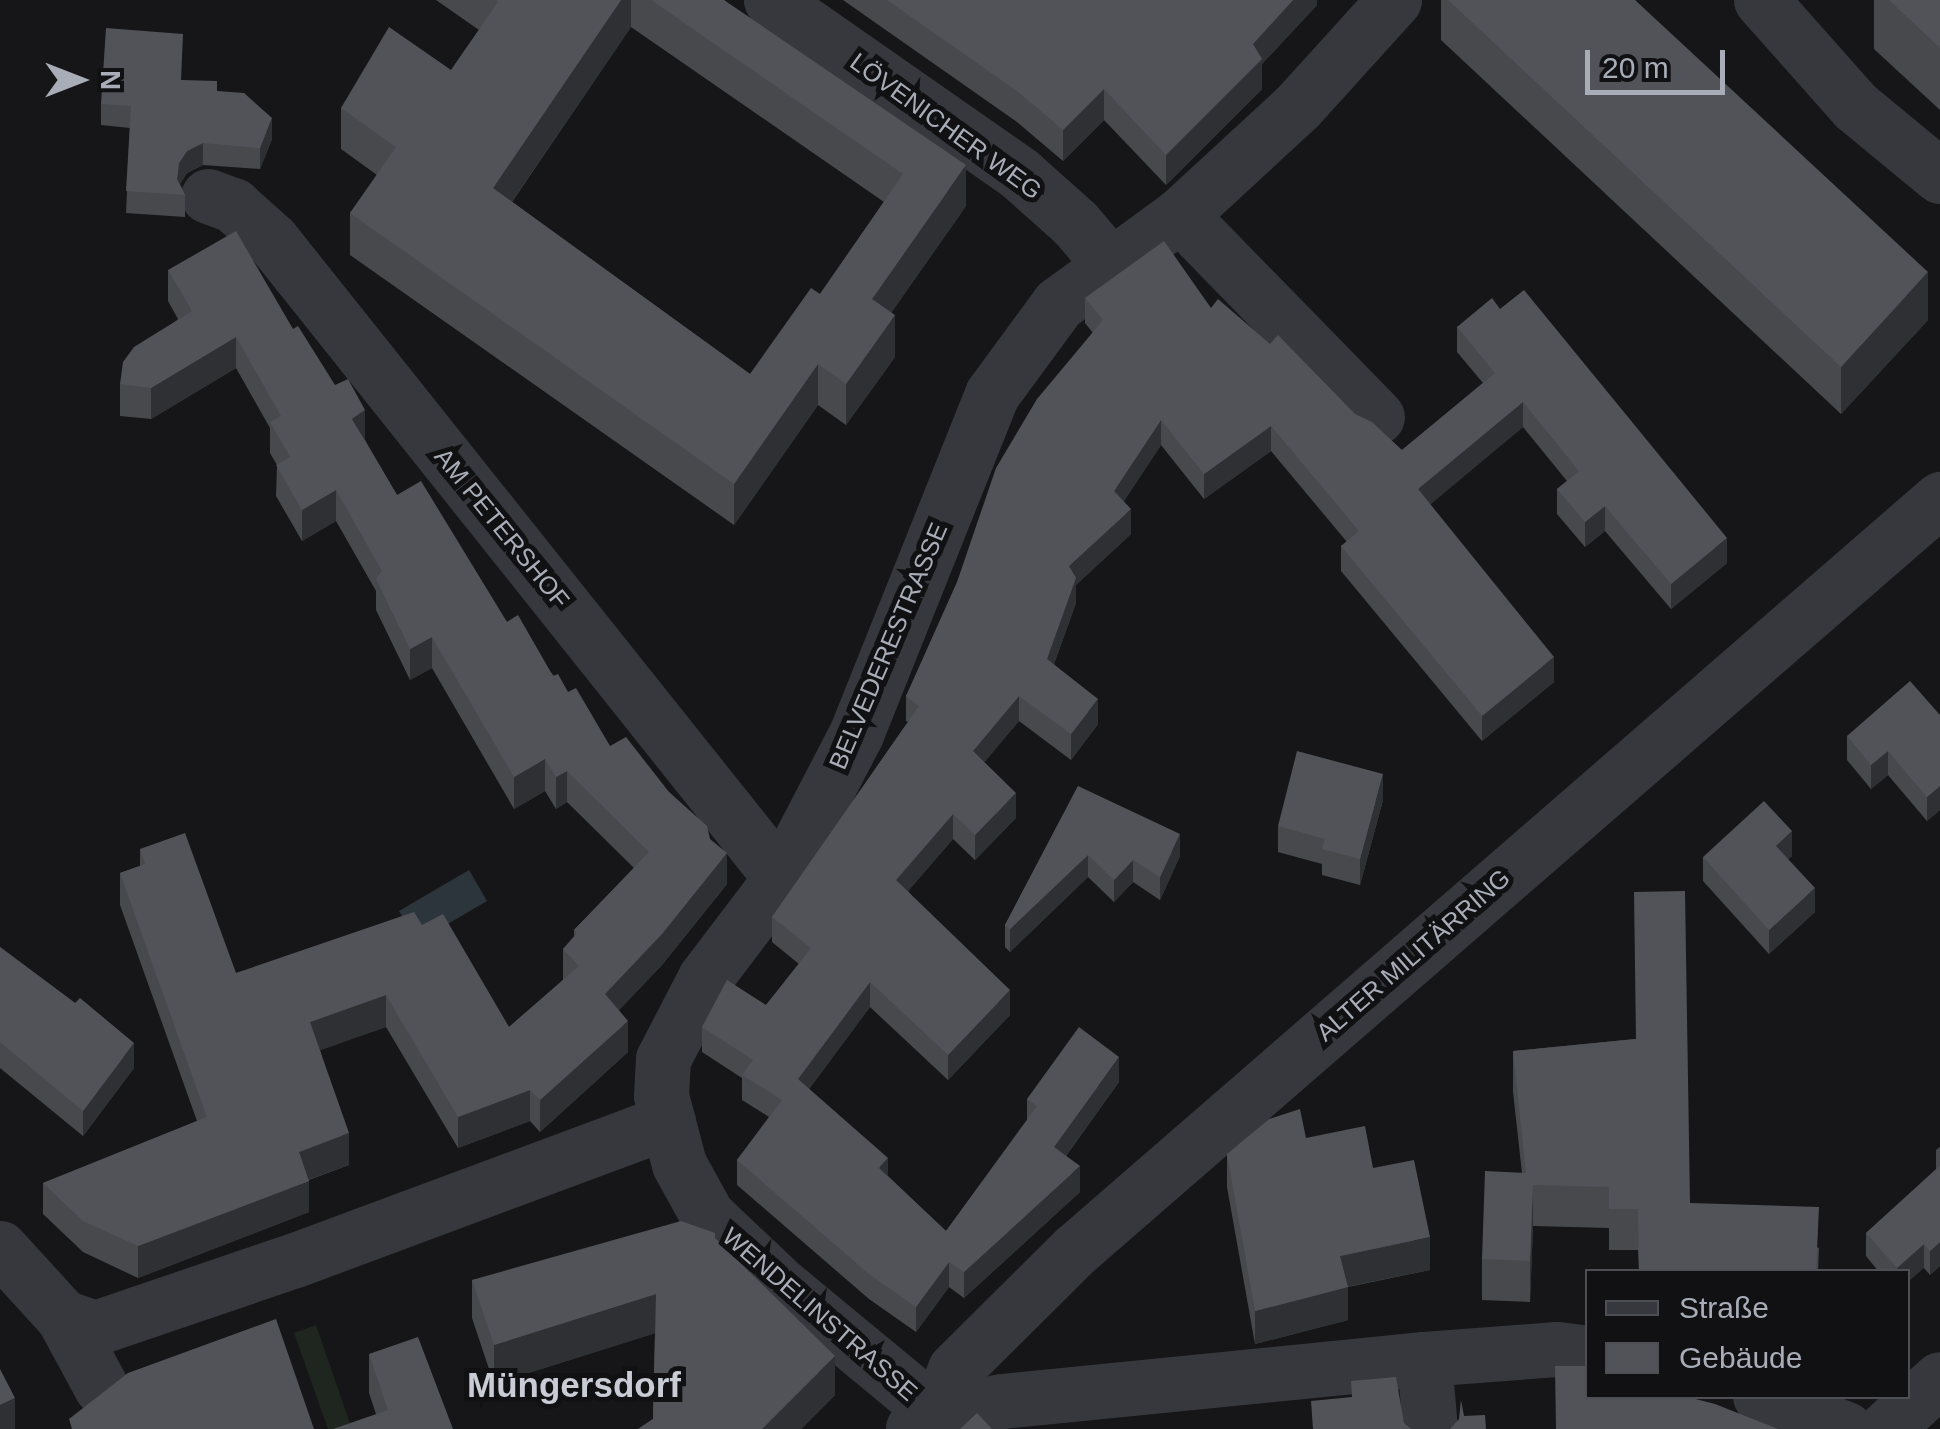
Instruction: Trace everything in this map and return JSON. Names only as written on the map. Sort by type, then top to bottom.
[{"type":"street","name":"LÖVENICHER WEG","points":[[772,0],[1020,174],[1076,224],[1110,264]]},
{"type":"street","name":"BELVEDERESTRASSE","points":[[668,1121],[661,1096],[663,1059],[705,978],[781,878],[856,734],[992,394],[1058,304],[1180,214],[1298,106],[1394,0]]},
{"type":"street","points":[[1761,0],[1855,106],[1940,176]]},
{"type":"street","name":"AM PETERSHOF","points":[[208,196],[233,205],[272,240],[781,878]]},
{"type":"street","points":[[1180,214],[1377,417]]},
{"type":"street","name":"ALTER MILITÄRRING","points":[[924,1422],[954,1369],[1076,1250],[1940,499]]},
{"type":"street","points":[[63,1317],[95,1328],[121,1320],[295,1260],[668,1121]]},
{"type":"street","name":"WENDELINSTRASSE","points":[[668,1121],[678,1164],[707,1215],[924,1422],[1002,1401],[1424,1359],[1557,1349],[1585,1353]]},
{"type":"street","points":[[0,1248],[63,1317],[101,1387]]},
{"type":"street","points":[[1424,1359],[1430,1429]]},
{"type":"street","points":[[1886,1429],[1940,1379]]},
{"type":"street","points":[[1768,1399],[1846,1429]]},
{"type":"shaded area","points":[[469,870],[487,901],[417,942],[399,911]]},
{"type":"shaded area","points":[[316,1325],[352,1429],[328,1429],[294,1333]]},
{"type":"building","points":[[496,0],[621,0],[493,188],[750,374],[811,288],[820,294],[903,174],[651,0],[724,0],[966,165],[872,299],[895,315],[846,384],[818,364],[734,484],[350,213],[396,147],[341,108],[389,27],[451,70]]},
{"type":"building","points":[[887,0],[1293,0],[1253,44],[1262,59],[1166,155],[1104,89],[1063,130],[1017,91]]},
{"type":"building","points":[[1448,0],[1635,0],[1928,272],[1841,367]]},
{"type":"building","points":[[1889,0],[1940,0],[1940,48]]},
{"type":"building","points":[[106,28],[183,34],[181,80],[217,81],[217,91],[244,93],[272,118],[260,148],[203,143],[187,151],[179,163],[177,179],[185,195],[126,191],[131,106],[101,104]]},
{"type":"building","points":[[236,231],[293,329],[298,326],[335,385],[348,379],[365,410],[352,419],[397,495],[421,481],[507,622],[518,615],[553,676],[558,674],[568,692],[576,688],[610,746],[626,737],[669,792],[707,826],[710,839],[727,853],[662,934],[605,994],[628,1021],[540,1100],[530,1090],[458,1117],[386,995],[310,1022],[349,1133],[299,1152],[309,1181],[138,1246],[83,1221],[43,1183],[207,1117],[120,873],[145,864],[140,849],[185,833],[236,973],[414,912],[422,925],[443,914],[509,1027],[579,966],[563,949],[577,933],[574,930],[649,852],[567,771],[556,777],[545,759],[514,777],[432,637],[410,649],[376,579],[382,571],[336,490],[302,510],[276,465],[290,457],[270,422],[281,416],[236,337],[151,388],[120,384],[123,362],[134,347],[192,311],[168,270]]},
{"type":"building","points":[[1164,241],[1211,308],[1218,299],[1270,344],[1278,335],[1355,414],[1372,422],[1402,450],[1495,373],[1457,327],[1492,298],[1500,309],[1524,290],[1727,538],[1671,584],[1605,506],[1585,522],[1557,489],[1579,471],[1523,402],[1418,489],[1554,657],[1482,716],[1341,546],[1359,531],[1271,426],[1204,474],[1161,420],[1114,491],[1131,509],[1069,566],[1076,578],[1047,659],[1098,699],[1071,734],[1019,696],[973,751],[1016,793],[975,835],[953,814],[896,880],[1010,990],[948,1055],[870,982],[798,1079],[888,1158],[879,1168],[946,1231],[1037,1106],[1027,1099],[1079,1027],[1119,1057],[1054,1147],[1080,1166],[964,1272],[949,1262],[916,1307],[869,1274],[737,1160],[782,1100],[742,1075],[753,1060],[702,1027],[727,980],[766,1005],[811,948],[772,917],[919,706],[906,696],[957,582],[996,468],[1037,399],[1103,320],[1085,298]]},
{"type":"building","points":[[1910,681],[1940,715],[1940,786],[1927,797],[1888,751],[1871,765],[1847,736]]},
{"type":"building","points":[[1297,751],[1383,774],[1360,859],[1322,849],[1325,839],[1278,826]]},
{"type":"building","points":[[1078,786],[1180,834],[1160,877],[1133,860],[1114,880],[1088,855],[1010,929],[1005,925]]},
{"type":"building","points":[[1764,801],[1792,831],[1776,846],[1815,888],[1769,930],[1703,857]]},
{"type":"building","points":[[1685,891],[1690,1203],[1819,1207],[1816,1269],[1639,1269],[1638,1209],[1609,1209],[1609,1187],[1533,1185],[1530,1261],[1482,1259],[1485,1171],[1526,1173],[1513,1051],[1636,1039],[1634,892]]},
{"type":"building","points":[[0,947],[75,1003],[80,998],[134,1043],[83,1111],[0,1042]]},
{"type":"building","points":[[1300,1109],[1306,1138],[1365,1126],[1373,1168],[1414,1160],[1430,1237],[1340,1256],[1348,1287],[1255,1311],[1227,1154],[1269,1119]]},
{"type":"building","points":[[1940,1166],[1940,1242],[1930,1251],[1924,1244],[1897,1268],[1866,1233]]},
{"type":"building","points":[[681,1221],[715,1233],[715,1238],[835,1356],[762,1429],[638,1429],[653,1419],[656,1294],[494,1345],[472,1280]]},
{"type":"building","points":[[276,1319],[314,1429],[72,1429],[69,1419],[128,1373]]},
{"type":"building","points":[[418,1337],[453,1429],[333,1429],[388,1410],[369,1354]]},
{"type":"building","points":[[1555,1366],[1585,1366],[1585,1399],[1696,1399],[1778,1429],[1556,1429]]},
{"type":"building","points":[[0,1369],[15,1398],[0,1405]]},
{"type":"building","points":[[1396,1377],[1404,1423],[1411,1429],[1313,1429],[1311,1401],[1352,1397],[1351,1381]]},
{"type":"building","points":[[1461,1400],[1464,1416],[1485,1415],[1486,1429],[1450,1429],[1459,1419]]},
{"type":"building","points":[[977,1413],[992,1429],[960,1429]]},
{"type":"district","name":"Müngersdorf","points":[[574,1385]]}]
